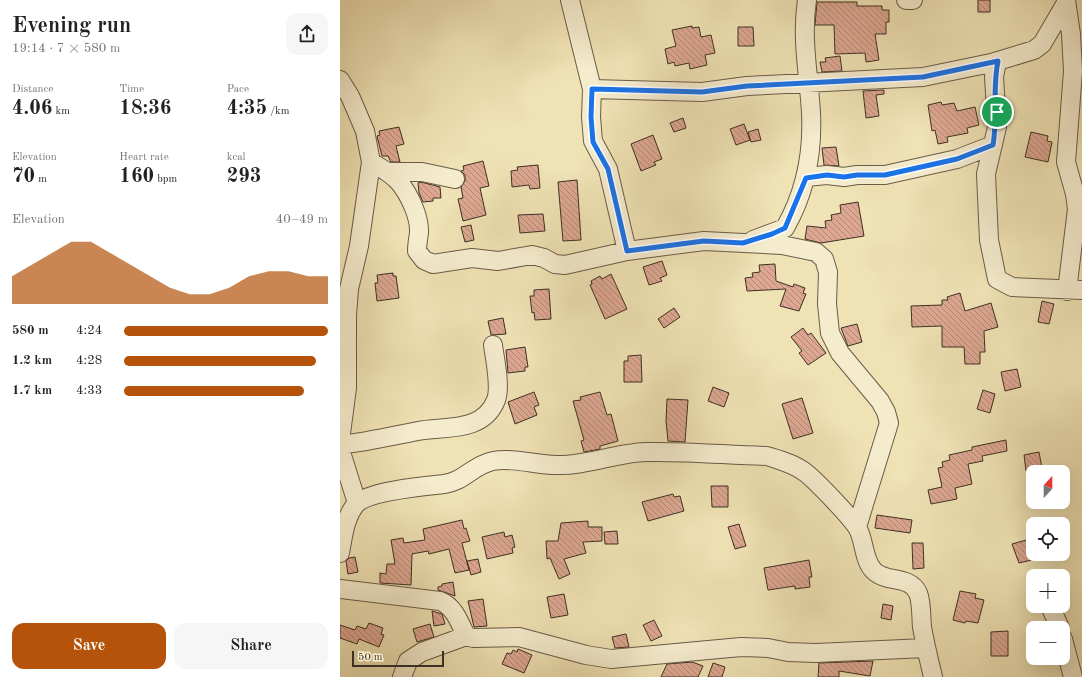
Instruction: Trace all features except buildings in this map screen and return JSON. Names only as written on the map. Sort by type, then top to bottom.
[{"type":"street","points":[[570,0],[592,89],[591,117],[593,142],[608,169],[627,251]]},
{"type":"street","points":[[743,243],[772,234],[785,228],[806,178],[810,158],[811,113],[807,84],[805,37],[807,0]]},
{"type":"street","points":[[906,0],[914,0]]},
{"type":"street","points":[[592,89],[702,92],[747,86],[923,77],[998,61],[1027,52],[1042,44],[1066,2]]},
{"type":"street","points":[[998,61],[994,77],[997,120],[986,174],[986,208],[989,240],[997,280],[1012,287],[1074,291],[1077,209],[1075,194],[1066,162],[1073,71],[1071,34],[1066,2]]},
{"type":"street","points":[[340,80],[350,96],[365,131],[371,162],[359,246],[349,289],[347,315],[347,388],[340,441]]},
{"type":"street","points":[[806,178],[827,175],[844,177],[857,175],[885,175],[957,159],[993,145]]},
{"type":"street","points":[[371,162],[388,172],[398,182],[413,208],[418,221],[417,251],[428,262],[433,264],[472,258],[498,261],[532,256],[544,258],[555,264],[565,265],[627,251],[704,241],[802,248],[821,255],[827,264],[827,304],[830,333],[840,353],[880,401],[886,412],[888,423],[857,528]]},
{"type":"street","points":[[388,172],[422,172],[455,179]]},
{"type":"street","points":[[340,445],[382,440],[421,430],[454,428],[483,417],[491,409],[496,399],[497,386],[493,345]]},
{"type":"street","points":[[340,449],[346,487],[357,503]]},
{"type":"street","points":[[340,553],[348,518],[357,503],[376,495],[402,489],[458,480],[479,466],[493,461],[522,461],[556,465],[581,464],[608,457],[645,452],[767,456],[786,462],[806,473],[857,528],[866,558],[874,571],[882,576],[914,586],[919,594],[925,648],[933,677]]},
{"type":"street","points":[[340,589],[446,603],[451,608],[466,636]]},
{"type":"street","points":[[402,677],[408,661],[422,652],[466,636],[473,638],[519,638],[586,655],[611,659],[741,648],[768,648],[788,652],[816,653],[925,648]]},
{"type":"street","points":[[1070,665],[1073,677]]},
{"type":"route","points":[[998,61],[994,77],[997,112],[993,145],[978,152],[941,163],[925,165],[885,175],[857,175],[844,177],[827,175],[806,178],[785,228],[772,234],[743,243],[704,241],[627,251],[608,169],[593,142],[591,117],[592,89],[702,92],[747,86],[923,77],[998,61]]}]
